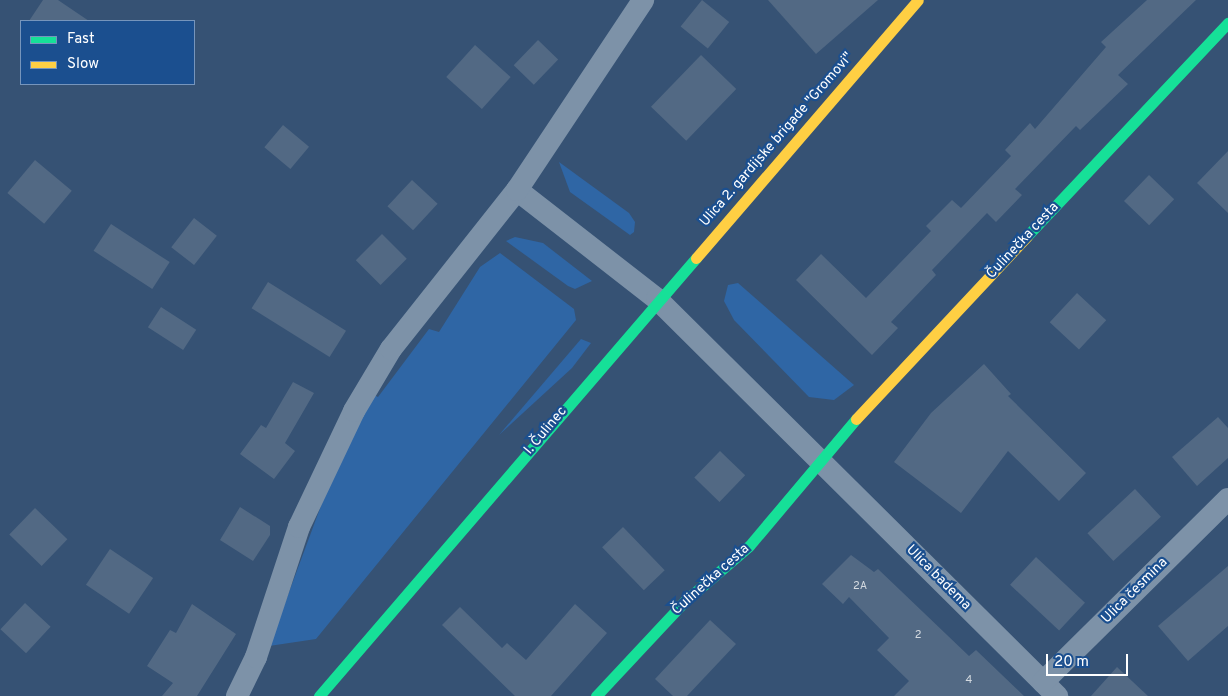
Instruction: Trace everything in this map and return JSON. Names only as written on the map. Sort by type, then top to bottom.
[{"type":"street","points":[[237,696],[256,657],[299,527],[354,411],[391,349],[517,190],[643,0]]},
{"type":"street","name":"Ulica 2. gardijske brigade \"Gromovi\"","points":[[657,299],[918,0]]},
{"type":"street","name":"Čulinečka cesta","points":[[596,696],[686,601],[745,550],[819,460],[1228,23]]},
{"type":"street","points":[[517,190],[657,299],[819,460]]},
{"type":"street","name":"I. Čulinec","points":[[319,696],[657,299]]},
{"type":"street","name":"Ulica badema","points":[[819,460],[1050,689]]},
{"type":"street","name":"Ulica česmina","points":[[1050,689],[1228,499]]},
{"type":"shaded area","points":[[559,162],[629,213],[635,222],[634,232],[630,235],[570,192]]},
{"type":"shaded area","points":[[515,237],[543,243],[592,281],[575,289],[568,286],[506,241]]},
{"type":"shaded area","points":[[500,253],[574,309],[576,320],[316,639],[269,646],[335,468],[372,394],[378,397],[429,329],[439,332],[480,267]]},
{"type":"shaded area","points":[[738,283],[854,385],[834,400],[809,397],[734,320],[724,301],[728,285]]},
{"type":"shaded area","points":[[581,339],[591,343],[572,368],[499,435]]},
{"type":"building","points":[[43,0],[58,0],[88,20],[30,20]]},
{"type":"building","points":[[702,0],[729,22],[708,48],[681,26]]},
{"type":"building","points":[[768,0],[878,0],[816,54]]},
{"type":"building","points":[[1147,0],[1196,0],[1118,75],[1128,84],[1080,130],[1076,126],[1015,189],[1022,195],[996,222],[987,213],[932,270],[936,275],[891,322],[898,328],[872,355],[796,280],[821,254],[866,298],[931,231],[926,226],[952,200],[961,208],[1011,156],[1005,150],[1030,123],[1035,129],[1106,47],[1101,42]]},
{"type":"building","points":[[538,40],[558,59],[534,85],[514,65]]},
{"type":"building","points":[[475,45],[511,77],[482,109],[446,77]]},
{"type":"building","points":[[701,55],[736,89],[686,141],[651,107]]},
{"type":"building","points":[[283,125],[309,147],[290,169],[264,147]]},
{"type":"building","points":[[1228,151],[1228,213],[1197,183]]},
{"type":"building","points":[[35,160],[72,191],[44,224],[7,193]]},
{"type":"building","points":[[1149,175],[1174,199],[1149,225],[1124,201]]},
{"type":"building","points":[[412,180],[438,204],[413,230],[387,206]]},
{"type":"building","points":[[194,218],[217,236],[194,265],[171,247]]},
{"type":"building","points":[[111,224],[170,262],[152,289],[94,251]]},
{"type":"building","points":[[382,234],[407,259],[381,285],[356,260]]},
{"type":"building","points":[[268,282],[346,331],[330,357],[252,308]]},
{"type":"building","points":[[1077,293],[1106,320],[1079,350],[1050,322]]},
{"type":"building","points":[[161,307],[196,330],[183,350],[148,327]]},
{"type":"building","points":[[984,364],[1011,394],[1008,396],[1086,473],[1059,501],[1008,451],[961,513],[894,462],[931,413]]},
{"type":"building","points":[[293,382],[314,393],[285,443],[295,451],[274,479],[240,454],[261,425],[266,428]]},
{"type":"building","points":[[1218,417],[1228,428],[1228,458],[1197,486],[1172,457]]},
{"type":"building","points":[[720,451],[745,475],[719,502],[694,478]]},
{"type":"building","points":[[1135,489],[1161,517],[1113,561],[1087,533]]},
{"type":"building","points":[[240,507],[270,526],[270,535],[253,561],[220,540]]},
{"type":"building","points":[[35,508],[67,539],[42,566],[9,535]]},
{"type":"building","points":[[623,527],[665,570],[644,590],[602,547]]},
{"type":"building","points":[[110,549],[153,578],[129,614],[86,585]]},
{"type":"building","points":[[851,555],[874,572],[878,569],[969,656],[976,650],[1024,696],[894,696],[909,681],[877,650],[889,638],[849,597],[843,604],[822,584]]},
{"type":"building","points":[[1036,557],[1085,603],[1059,630],[1010,585]]},
{"type":"building","points":[[1228,566],[1228,626],[1188,661],[1158,626]]},
{"type":"building","points":[[25,603],[51,627],[26,653],[0,629]]},
{"type":"building","points":[[192,604],[236,634],[197,696],[162,696],[173,683],[147,666],[170,630],[176,633]]},
{"type":"building","points":[[575,604],[607,633],[551,696],[515,696],[442,625],[460,607],[502,648],[507,643],[526,660]]},
{"type":"building","points":[[710,620],[736,644],[687,696],[673,696],[655,679]]},
{"type":"building","points":[[1117,667],[1148,696],[1091,696]]},
{"type":"traffic: fast","points":[[1027,236],[1228,23]]},
{"type":"traffic: fast","points":[[319,696],[696,258]]},
{"type":"traffic: fast","points":[[596,696],[685,601],[749,546],[856,419]]},
{"type":"traffic: slow","points":[[696,258],[918,0]]},
{"type":"traffic: slow","points":[[856,419],[1027,236]]}]
